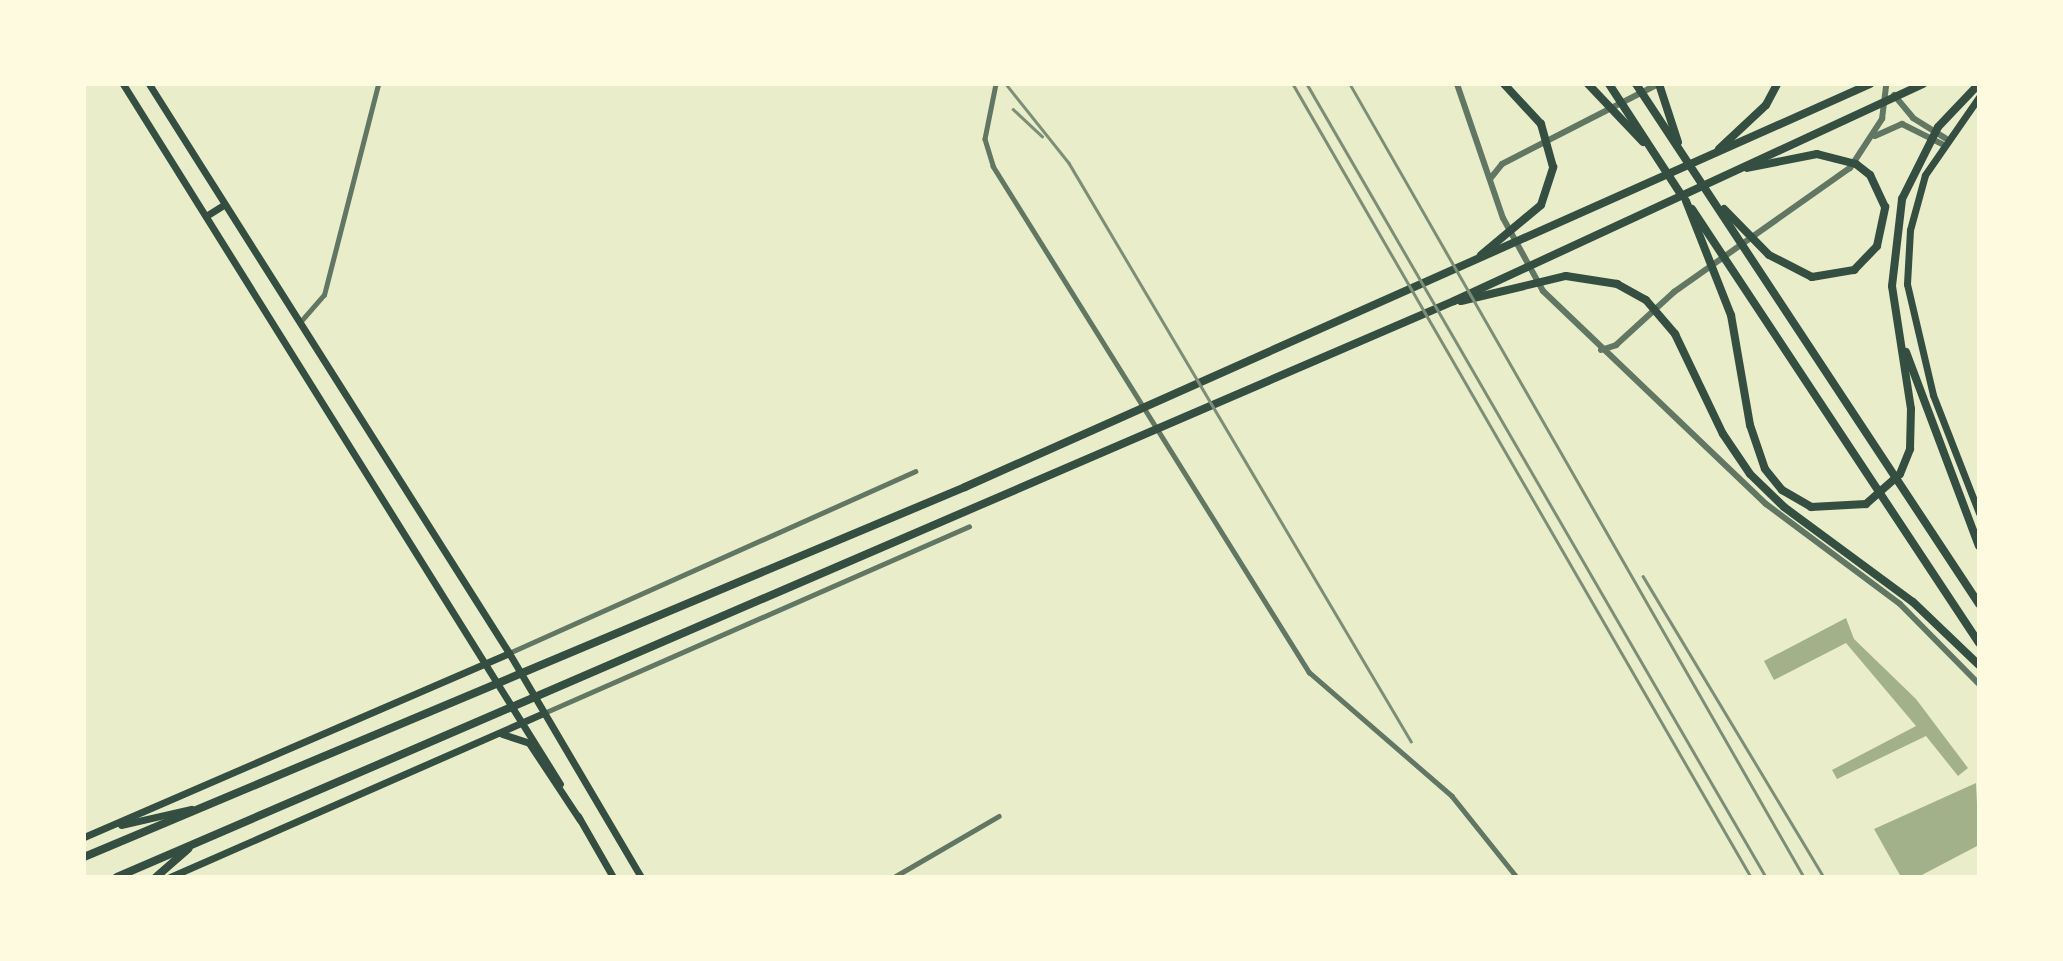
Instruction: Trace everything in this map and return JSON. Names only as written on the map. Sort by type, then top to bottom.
[{"type":"highway","points":[[1470,263],[1531,216],[1552,180],[1546,133],[1504,84]]},
{"type":"highway","points":[[1588,84],[1653,151]]},
{"type":"highway","points":[[1609,84],[1979,643]]},
{"type":"highway","points":[[1636,84],[1979,604]]},
{"type":"highway","points":[[1659,84],[1681,151]]},
{"type":"highway","points":[[1712,156],[1766,105],[1777,84]]},
{"type":"highway","points":[[84,857],[341,744],[965,487],[1870,84]]},
{"type":"highway","points":[[117,877],[352,773],[980,510],[1454,301],[1714,178],[1923,84]]},
{"type":"highway","points":[[1686,201],[1731,315],[1758,454],[1791,497],[1818,509],[1853,508],[1880,496],[1900,474],[1911,422],[1892,274],[1902,199],[1938,127],[1979,84]]},
{"type":"highway","points":[[1710,195],[1769,255],[1812,277],[1854,270],[1884,229],[1885,207],[1870,175],[1829,154],[1783,158],[1714,178]]},
{"type":"highway","points":[[1454,301],[1566,276],[1633,292],[1675,334],[1723,434],[1750,474],[1849,555],[1913,602],[1979,665]]},
{"type":"highway","points":[[1899,337],[1923,408],[1979,546]]},
{"type":"highway","points":[[156,877],[196,842]]},
{"type":"main road","points":[[123,84],[489,662],[613,877]]},
{"type":"main road","points":[[149,84],[302,320],[509,653],[641,877]]},
{"type":"main road","points":[[1979,97],[1944,141],[1912,218],[1907,284],[1934,395],[1979,513]]},
{"type":"main road","points":[[206,216],[225,204]]},
{"type":"main road","points":[[84,837],[509,653]]},
{"type":"main road","points":[[170,877],[543,713]]},
{"type":"main road","points":[[494,735],[523,736],[580,820]]},
{"type":"main road","points":[[106,828],[192,809]]},
{"type":"street","points":[[302,320],[324,295],[378,84]]},
{"type":"street","points":[[996,84],[985,139],[993,166],[1309,672],[1452,796],[1517,877]]},
{"type":"street","points":[[1457,84],[1490,179],[1543,291],[1766,504],[1926,625],[1979,684]]},
{"type":"street","points":[[1490,179],[1502,164],[1659,84]]},
{"type":"street","points":[[1601,349],[1616,345],[1674,292],[1850,168],[1874,137],[1887,85]]},
{"type":"street","points":[[1887,85],[1907,113],[1944,141]]},
{"type":"street","points":[[1874,137],[1902,124],[1944,141]]},
{"type":"street","points":[[509,653],[915,471]]},
{"type":"street","points":[[1970,495],[1979,490]]},
{"type":"street","points":[[543,713],[970,526]]},
{"type":"street","points":[[894,877],[999,816]]},
{"type":"shaded area","points":[[1846,618],[1854,639],[1916,699],[1968,768],[1958,776],[1926,736],[1837,779],[1832,770],[1916,726],[1846,643],[1774,680],[1764,661]]},
{"type":"shaded area","points":[[1976,783],[1979,845],[1918,877],[1901,877],[1874,829]]},
{"type":"railway","points":[[1006,84],[1069,163],[1411,741]]},
{"type":"railway","points":[[1293,84],[1751,877]]},
{"type":"railway","points":[[1307,84],[1766,877]]},
{"type":"railway","points":[[1350,84],[1804,877]]},
{"type":"railway","points":[[1013,109],[1042,136]]},
{"type":"railway","points":[[1643,576],[1824,877]]}]
